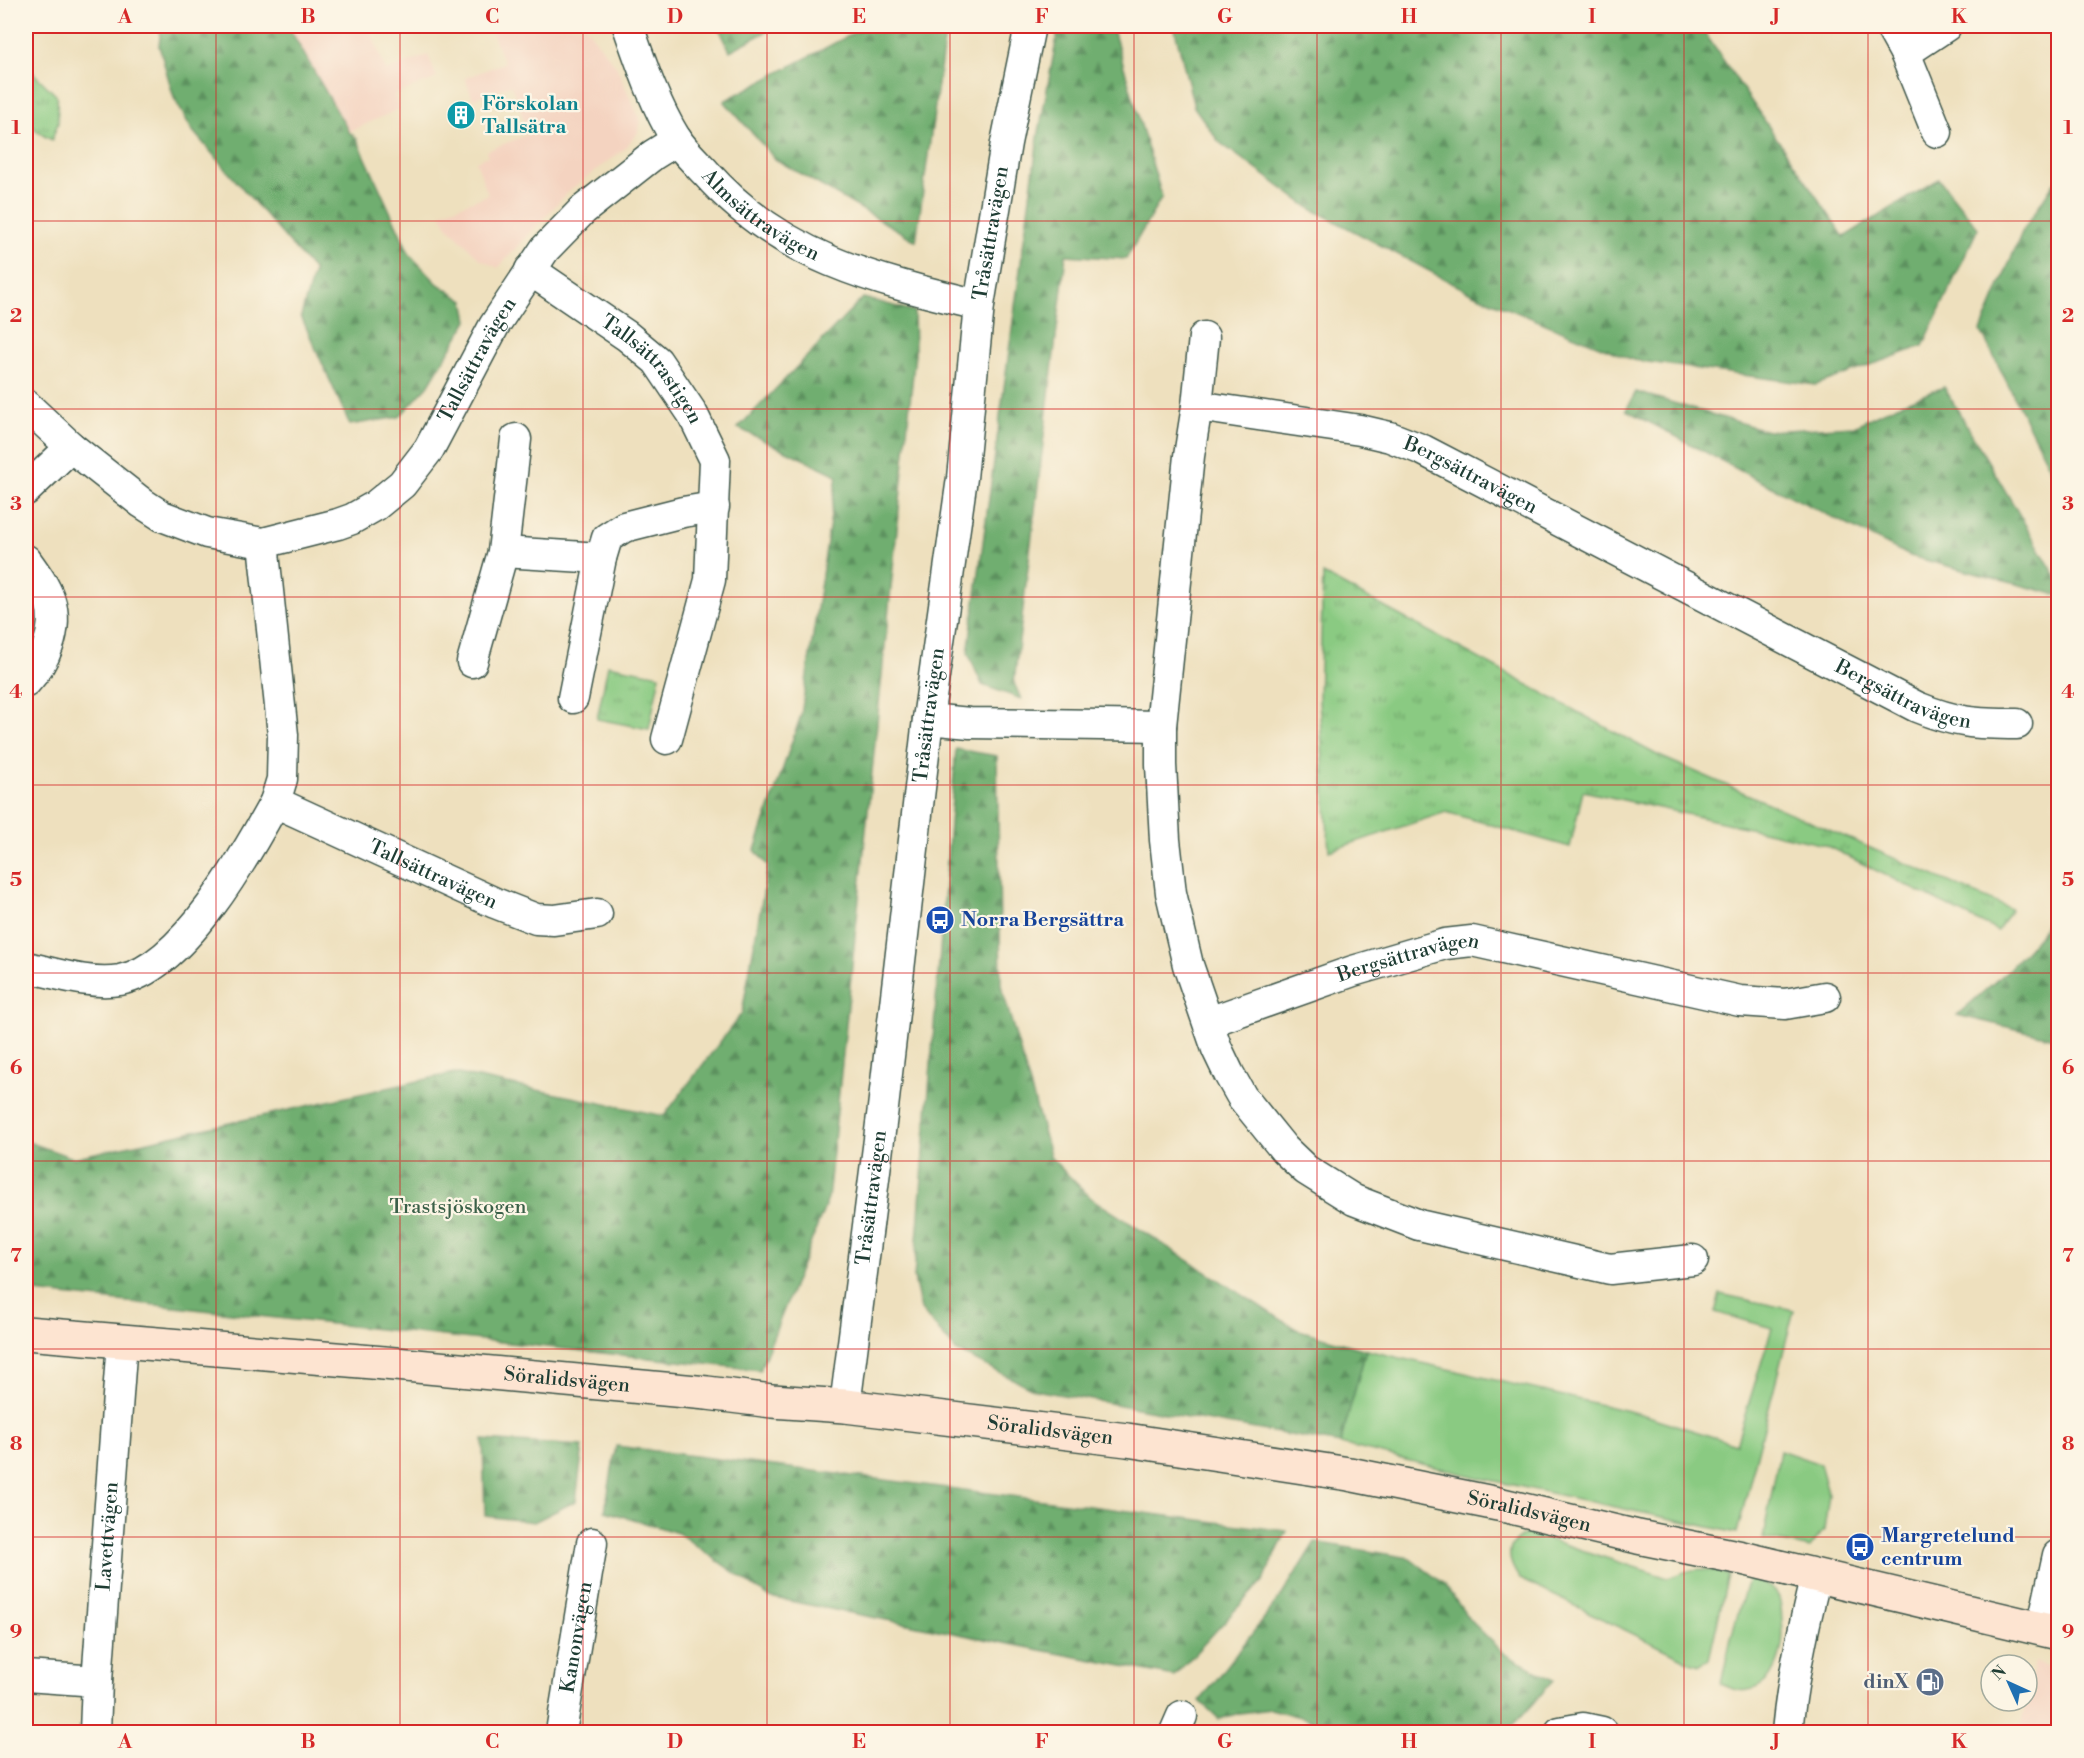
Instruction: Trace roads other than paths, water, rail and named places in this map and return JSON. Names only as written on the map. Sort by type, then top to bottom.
[{"type":"street","name":"Almsättravägen","points":[[628,26],[661,110],[677,140],[740,208],[794,245],[834,263],[928,293],[979,305]]},
{"type":"street","name":"Tråsättravägen","points":[[844,1406],[884,1096],[928,718],[962,478],[979,305],[1006,143],[1030,26]]},
{"type":"street","points":[[1890,26],[1905,53],[1938,132]]},
{"type":"street","points":[[1905,53],[1946,26]]},
{"type":"street","name":"Tallsättravägen","points":[[26,405],[71,447],[125,490],[162,516],[207,533],[263,543],[352,519],[375,506],[402,484],[429,449],[494,326],[545,249],[582,210],[653,155],[677,140]]},
{"type":"street","name":"Tallsättrastigen","points":[[530,270],[627,336],[657,361],[692,413],[715,460],[710,580],[668,739]]},
{"type":"street","points":[[1204,337],[1189,456],[1161,726],[1161,765],[1165,840],[1177,926],[1217,1049],[1229,1074],[1242,1097],[1263,1124],[1306,1170],[1354,1200],[1419,1225],[1610,1269],[1693,1260]]},
{"type":"street","name":"Bergsättravägen","points":[[1197,406],[1360,430],[1390,437],[1423,450],[1917,707],[1944,718],[1975,724],[2017,724]]},
{"type":"street","points":[[472,662],[503,552],[516,439]]},
{"type":"street","points":[[26,490],[71,447]]},
{"type":"street","points":[[573,698],[607,538],[624,527],[714,507]]},
{"type":"street","points":[[26,967],[102,981],[120,980],[150,968],[183,940],[259,832],[275,802],[282,779],[283,735],[263,543]]},
{"type":"street","points":[[503,552],[601,558]]},
{"type":"street","points":[[26,560],[45,588],[54,620],[44,658],[26,682]]},
{"type":"street","points":[[928,718],[970,723],[1161,726]]},
{"type":"street","name":"Tallsättravägen","points":[[275,802],[495,903],[536,919],[554,920],[597,914]]},
{"type":"street","name":"Bergsättravägen","points":[[1209,1022],[1353,970],[1445,944],[1464,942],[1490,945],[1740,1001],[1785,1004],[1825,997]]},
{"type":"street","name":"Söralidsvägen","points":[[26,1333],[844,1406],[1127,1440],[1349,1474],[1498,1504],[1638,1538],[1742,1558],[2050,1631]]},
{"type":"street","name":"Lavettvägen","points":[[95,1732],[122,1341]]},
{"type":"street","name":"Kanonvägen","points":[[561,1732],[592,1543]]},
{"type":"street","points":[[2050,1631],[2058,1555]]},
{"type":"street","points":[[1787,1732],[1791,1691],[1816,1576]]},
{"type":"street","points":[[26,1676],[97,1681]]},
{"type":"street","points":[[1560,1732],[1582,1728],[1602,1732]]},
{"type":"place","name":"Förskolan Tallsätra","points":[[461,115]]},
{"type":"place","name":"Norra Bergsättra","points":[[940,920]]},
{"type":"place","name":"Margretelund centrum","points":[[1860,1547]]},
{"type":"place","name":"dinX","points":[[1930,1682]]},
{"type":"park label","name":"Trastsjöskogen","points":[[458,1207]]}]
